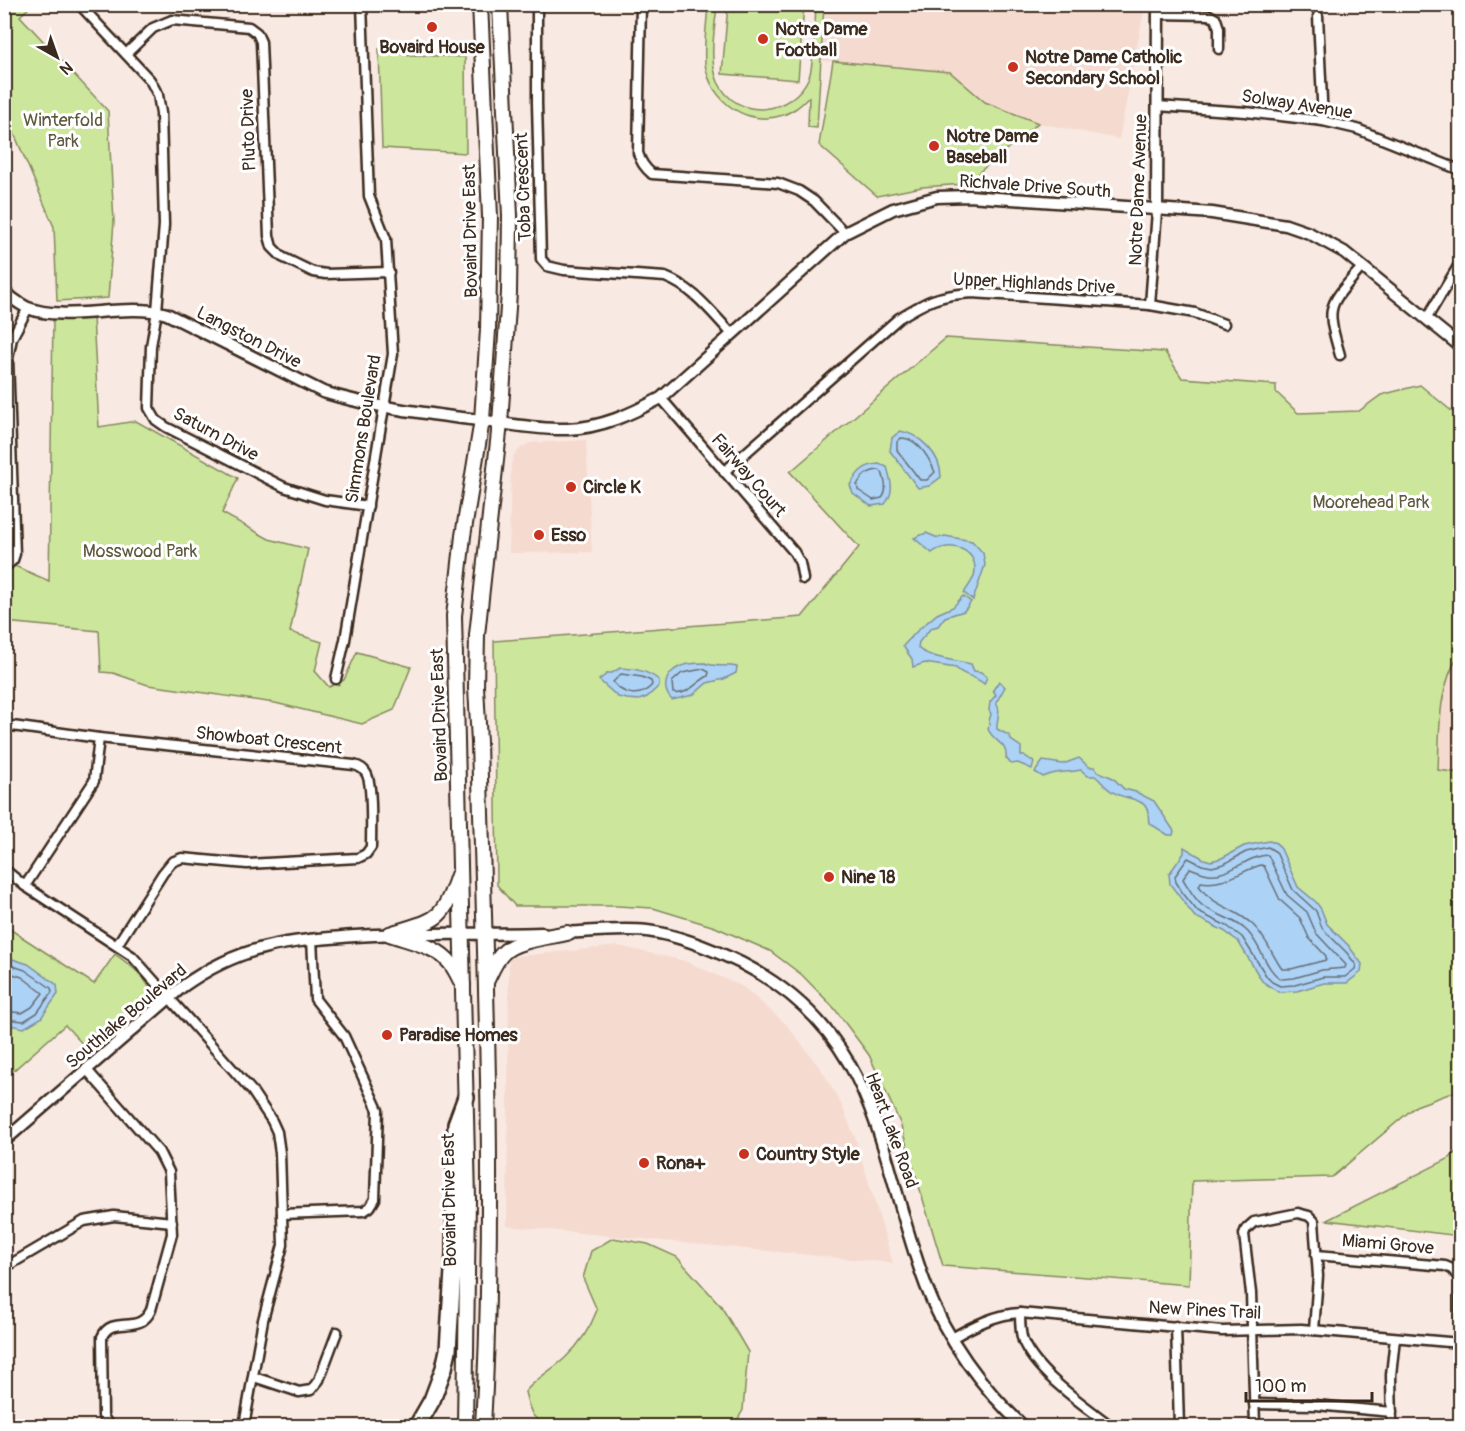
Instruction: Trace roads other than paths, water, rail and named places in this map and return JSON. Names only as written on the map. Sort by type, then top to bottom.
[{"type":"highway","points":[[417,1426],[432,1400],[448,1350],[454,1255],[456,1124],[466,1097]]},
{"type":"main road","name":"Bovaird Drive East","points":[[465,1426],[468,1283],[466,1097],[454,616],[463,536],[482,420],[488,330],[490,216],[480,4]]},
{"type":"main road","points":[[483,1426],[490,1220],[476,687],[484,563],[507,342],[510,216],[500,4]]},
{"type":"main road","points":[[390,934],[439,916],[449,900],[461,864]]},
{"type":"main road","points":[[485,984],[496,962],[505,951],[514,945],[567,933]]},
{"type":"main road","points":[[390,934],[442,955],[452,965],[464,988]]},
{"type":"street","points":[[79,4],[126,54],[158,95],[161,113],[164,225],[157,311]]},
{"type":"street","name":"Simmons Boulevard","points":[[336,679],[345,640],[393,354],[386,239],[369,196],[362,4]]},
{"type":"street","name":"Toba Crescent","points":[[537,4],[541,259],[547,266],[564,270],[665,278],[679,282],[692,292],[732,334]]},
{"type":"street","points":[[641,4],[638,153],[646,170],[652,174],[778,183],[799,191],[814,201],[845,233]]},
{"type":"street","points":[[1158,9],[1209,15],[1216,19],[1219,28],[1219,49]]},
{"type":"street","name":"Notre Dame Avenue","points":[[1150,305],[1157,211],[1158,9]]},
{"type":"street","points":[[1318,16],[1323,121]]},
{"type":"street","name":"Pluto Drive","points":[[126,54],[153,28],[172,20],[249,27],[257,33],[261,42],[268,236],[272,247],[282,257],[313,272],[326,274],[389,272]]},
{"type":"street","name":"Solway Avenue","points":[[1157,106],[1246,112],[1323,121],[1357,129],[1461,170]]},
{"type":"street","name":"Richvale Drive South","points":[[482,420],[545,429],[568,429],[596,425],[633,414],[661,398],[845,233],[893,209],[937,197],[969,196],[1157,211],[1212,213],[1286,225],[1329,243],[1344,252],[1461,346]]},
{"type":"street","points":[[1427,318],[1461,263]]},
{"type":"street","points":[[1340,355],[1330,321],[1331,310],[1337,296],[1362,267]]},
{"type":"street","name":"Langston Drive","points":[[4,292],[28,308],[48,312],[157,311],[323,392],[342,398],[482,420]]},
{"type":"street","name":"Upper Highlands Drive","points":[[724,472],[899,318],[928,300],[945,295],[972,293],[1150,305],[1195,313],[1224,324]]},
{"type":"street","points":[[4,568],[13,560],[15,554],[8,358],[12,338],[28,308]]},
{"type":"street","name":"Saturn Drive","points":[[157,311],[151,346],[149,408],[156,420],[207,449],[284,487],[326,500],[368,506]]},
{"type":"street","name":"Fairway Court","points":[[661,398],[794,552],[800,563],[803,579]]},
{"type":"street","name":"Showboat Crescent","points":[[4,727],[12,726],[99,738],[354,765],[366,772],[369,788],[371,847],[366,854],[358,858],[247,864],[177,859],[163,873],[117,945]]},
{"type":"street","points":[[26,886],[94,781],[99,738]]},
{"type":"street","points":[[4,869],[26,886],[117,945],[141,964],[259,1099],[272,1120],[279,1143],[282,1253],[262,1320],[244,1426]]},
{"type":"street","name":"Heart Lake Road","points":[[463,933],[646,931],[691,942],[722,954],[764,975],[780,986],[814,1016],[844,1053],[860,1083],[877,1125],[926,1286],[952,1338],[983,1383],[1023,1426]]},
{"type":"street","name":"Southlake Boulevard","points":[[4,1141],[170,997],[203,973],[234,957],[280,943],[312,939],[390,934],[463,933]]},
{"type":"street","points":[[282,1214],[364,1211],[375,1199],[378,1110],[344,1036],[315,999],[312,939]]},
{"type":"street","points":[[87,1070],[152,1143],[165,1161],[171,1183],[170,1244],[147,1318],[135,1324],[115,1325],[109,1328],[102,1337],[103,1416],[110,1426]]},
{"type":"street","points":[[1255,1426],[1251,1293],[1244,1234],[1254,1222],[1298,1213],[1314,1221],[1318,1276],[1314,1330]]},
{"type":"street","points":[[4,1268],[74,1226],[93,1218],[125,1216],[172,1222]]},
{"type":"street","name":"Miami Grove","points":[[1316,1255],[1445,1266],[1452,1269],[1460,1279],[1461,1352]]},
{"type":"street","points":[[1020,1313],[1024,1343],[1040,1365],[1080,1402],[1111,1426]]},
{"type":"street","name":"New Pines Trail","points":[[952,1338],[969,1328],[1001,1316],[1020,1313],[1222,1331],[1314,1330],[1460,1343]]},
{"type":"street","points":[[1176,1326],[1179,1426]]},
{"type":"street","points":[[254,1377],[299,1392],[311,1390],[319,1380],[337,1332]]},
{"type":"street","points":[[1392,1426],[1391,1375],[1395,1338]]},
{"type":"street","points":[[1254,1404],[1316,1405],[1392,1412]]},
{"type":"water","points":[[900,431],[922,441],[937,461],[941,477],[929,486],[918,488],[890,451],[892,438]]},
{"type":"water","points":[[879,464],[887,467],[891,491],[885,504],[871,506],[853,493],[850,485],[861,470]]},
{"type":"water","points":[[926,533],[938,538],[945,536],[972,541],[983,553],[985,565],[973,600],[964,593],[974,576],[973,559],[969,554],[955,547],[939,549],[932,553],[914,538]]},
{"type":"water","points":[[963,596],[971,602],[964,611],[945,617],[938,626],[931,628],[919,642],[918,648],[935,656],[971,664],[974,671],[981,672],[987,677],[984,684],[956,668],[925,663],[913,667],[912,659],[903,646],[937,614],[953,607]]},
{"type":"water","points":[[705,663],[737,667],[736,673],[707,683],[693,695],[672,700],[666,691],[666,682],[670,674],[685,665]]},
{"type":"water","points":[[620,668],[650,674],[659,680],[659,686],[647,697],[639,700],[618,697],[599,680]]},
{"type":"water","points":[[999,681],[1005,687],[996,703],[999,712],[997,729],[1010,736],[1011,740],[1021,747],[1021,756],[1034,762],[1032,769],[1018,763],[1011,764],[1006,758],[1005,749],[988,729],[991,714],[990,702],[996,695],[993,690]]},
{"type":"water","points":[[1079,758],[1089,767],[1094,767],[1097,771],[1113,778],[1124,789],[1154,801],[1174,831],[1173,835],[1168,835],[1149,823],[1145,805],[1113,792],[1095,776],[1088,776],[1081,770],[1054,773],[1043,777],[1035,772],[1043,761],[1063,764]]},
{"type":"water","points":[[1269,841],[1276,843],[1281,849],[1298,887],[1316,902],[1327,924],[1348,945],[1362,964],[1361,972],[1347,983],[1324,983],[1297,991],[1278,992],[1262,981],[1238,941],[1194,916],[1170,884],[1169,874],[1184,853],[1184,847],[1211,861],[1222,858],[1244,846]]},
{"type":"water","points":[[4,958],[28,964],[57,985],[58,994],[41,1018],[24,1028],[5,1024]]},
{"type":"place","name":"Bovaird House","points":[[432,27]]},
{"type":"place","name":"Notre Dame Football","points":[[763,39]]},
{"type":"place","name":"Notre Dame Catholic Secondary School","points":[[1013,67]]},
{"type":"place","name":"Notre Dame Baseball","points":[[934,146]]},
{"type":"place","name":"Circle K","points":[[571,487]]},
{"type":"place","name":"Esso","points":[[539,535]]},
{"type":"place","name":"Nine 18","points":[[829,877]]},
{"type":"place","name":"Paradise Homes","points":[[387,1035]]},
{"type":"place","name":"Country Style","points":[[744,1154]]},
{"type":"place","name":"Rona+","points":[[644,1163]]},
{"type":"park label","name":"Winterfold Park","points":[[63,130]]},
{"type":"park label","name":"Moorehead Park","points":[[1371,502]]},
{"type":"park label","name":"Mosswood Park","points":[[140,551]]}]
